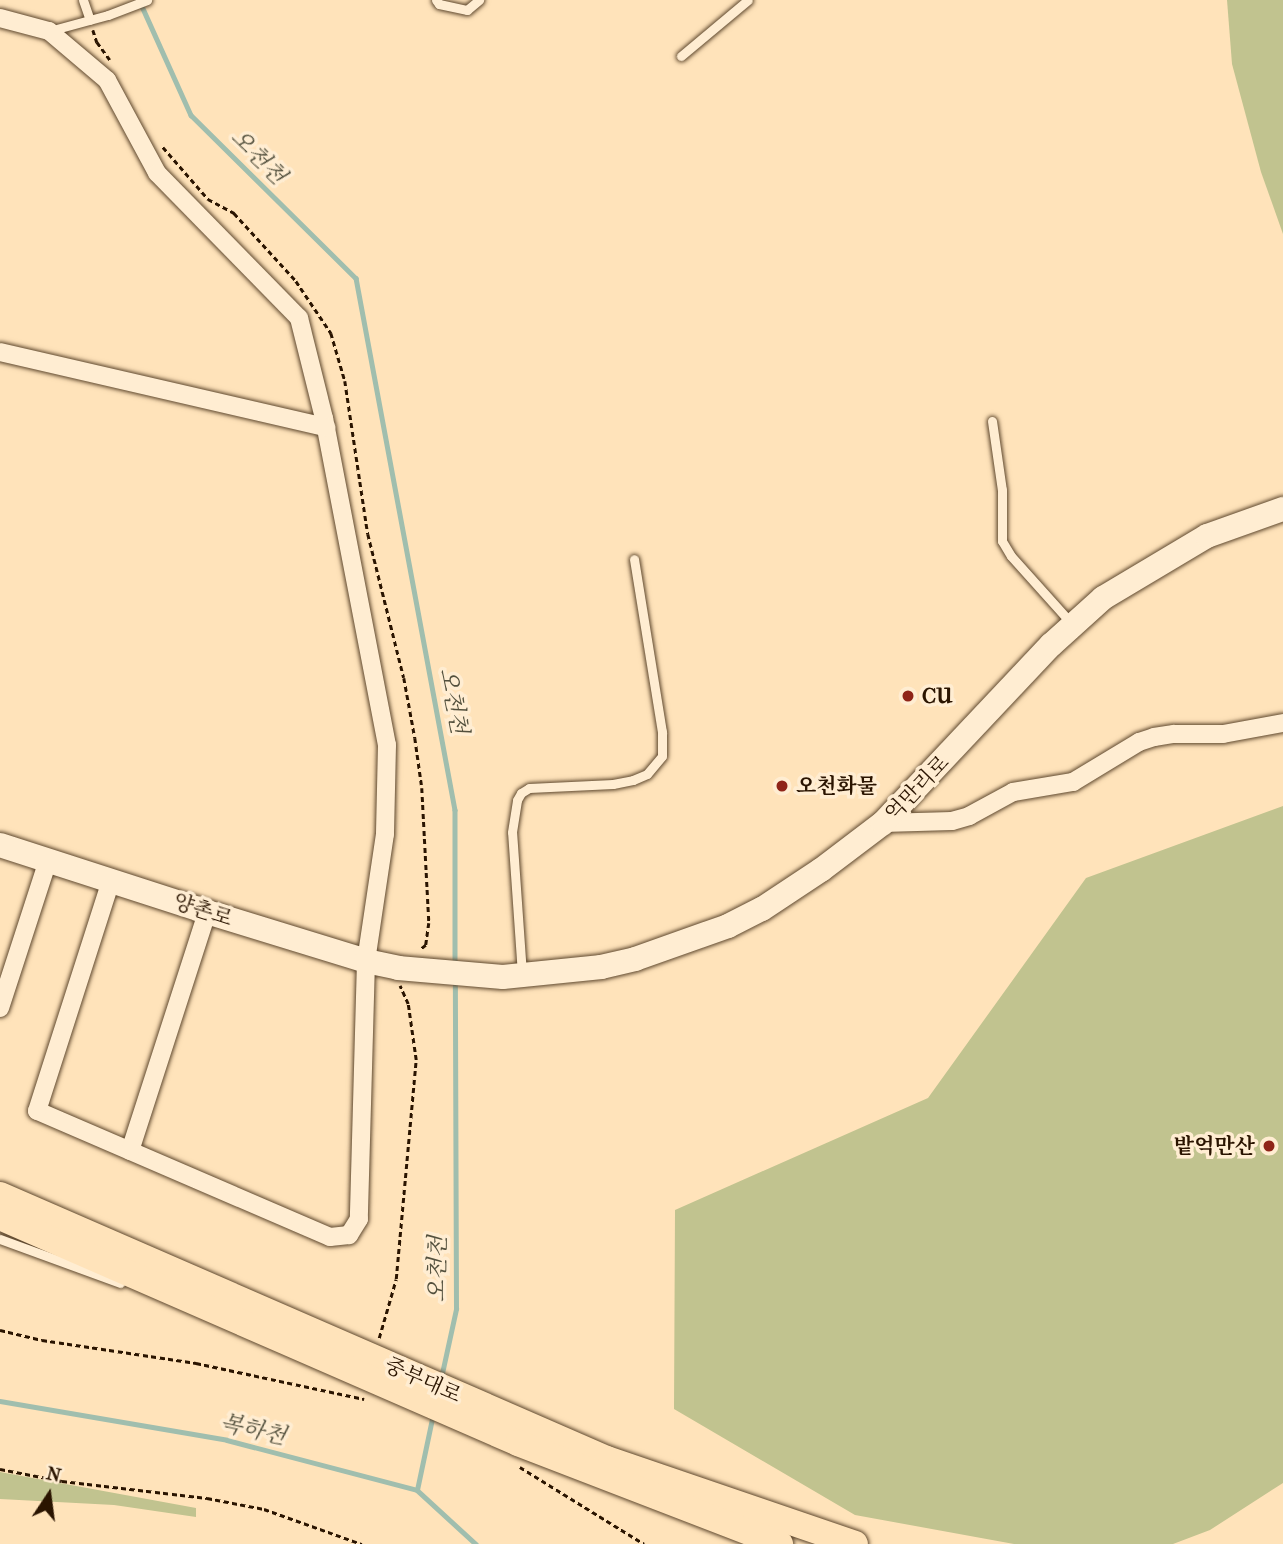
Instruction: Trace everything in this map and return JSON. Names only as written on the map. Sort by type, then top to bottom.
[{"type":"main road","name":"중부대로","points":[[0,1195],[383,1370],[516,1442],[762,1540],[780,1544]]},
{"type":"main road","name":"중부대로","points":[[0,1217],[212,1309],[383,1370]]},
{"type":"main road","name":"중부대로","points":[[516,1442],[607,1459],[855,1544]]},
{"type":"street","points":[[0,18],[50,31],[107,80],[157,173],[299,318],[326,428],[387,745],[385,834],[366,961],[359,1219],[349,1235],[330,1237],[37,1111],[111,881]]},
{"type":"street","points":[[0,352],[326,428]]},
{"type":"street","name":"억만리로","points":[[403,969],[512,977],[601,967],[695,940],[762,909],[883,823],[1072,624],[1103,598],[1208,536],[1283,509]]},
{"type":"street","points":[[883,823],[952,821],[969,816],[1013,792],[1073,782],[1139,742],[1154,737],[1174,734],[1223,734],[1283,723]]},
{"type":"street","name":"양촌로","points":[[0,845],[366,961],[403,969]]},
{"type":"street","points":[[0,1008],[48,860]]},
{"type":"street","points":[[130,1151],[207,912]]},
{"type":"lane","points":[[83,0],[90,20]]},
{"type":"lane","points":[[50,31],[108,15],[147,0]]},
{"type":"lane","points":[[436,0],[439,4],[467,10],[479,0]]},
{"type":"lane","points":[[681,56],[748,0]]},
{"type":"lane","points":[[992,421],[1002,489],[1002,541],[1011,555],[1072,624]]},
{"type":"lane","points":[[512,977],[513,850],[517,800],[529,789],[613,784],[633,780],[647,774],[662,756],[662,732],[634,559]]},
{"type":"lane","points":[[0,1239],[134,1288],[212,1309]]},
{"type":"path","points":[[90,20],[97,42],[116,68]]},
{"type":"path","points":[[160,142],[208,199],[234,213],[296,281],[325,323],[335,345],[345,381],[368,534],[404,678],[422,788],[429,923],[426,945],[403,969],[399,982],[408,1004],[416,1060],[396,1279],[383,1370]]},
{"type":"path","points":[[0,1330],[42,1340],[196,1363],[357,1400]]},
{"type":"path","points":[[516,1442],[644,1544]]},
{"type":"path","points":[[0,1469],[62,1481],[207,1498],[264,1509],[362,1544]]},
{"type":"green space","points":[[1227,0],[1283,0],[1283,234],[1261,172],[1232,64]]},
{"type":"green space","points":[[1283,806],[1283,1483],[1210,1530],[1173,1544],[1014,1544],[855,1515],[674,1409],[675,1210],[928,1098],[1086,878]]},
{"type":"green space","points":[[0,1472],[196,1508],[196,1517],[114,1505],[0,1499]]},
{"type":"waterway","name":"오천천","points":[[141,4],[191,115],[356,278],[455,810],[455,963]]},
{"type":"waterway","name":"오천천","points":[[441,1378],[456,1309],[455,979]]},
{"type":"waterway","name":"복하천","points":[[0,1401],[227,1440],[417,1490],[476,1544]]},
{"type":"waterway","name":"오천천","points":[[417,1490],[433,1414]]},
{"type":"place","name":"CU","points":[[908,696]]},
{"type":"place","name":"오천화물","points":[[782,786]]},
{"type":"place","name":"밭억만산","points":[[1269,1146]]}]
